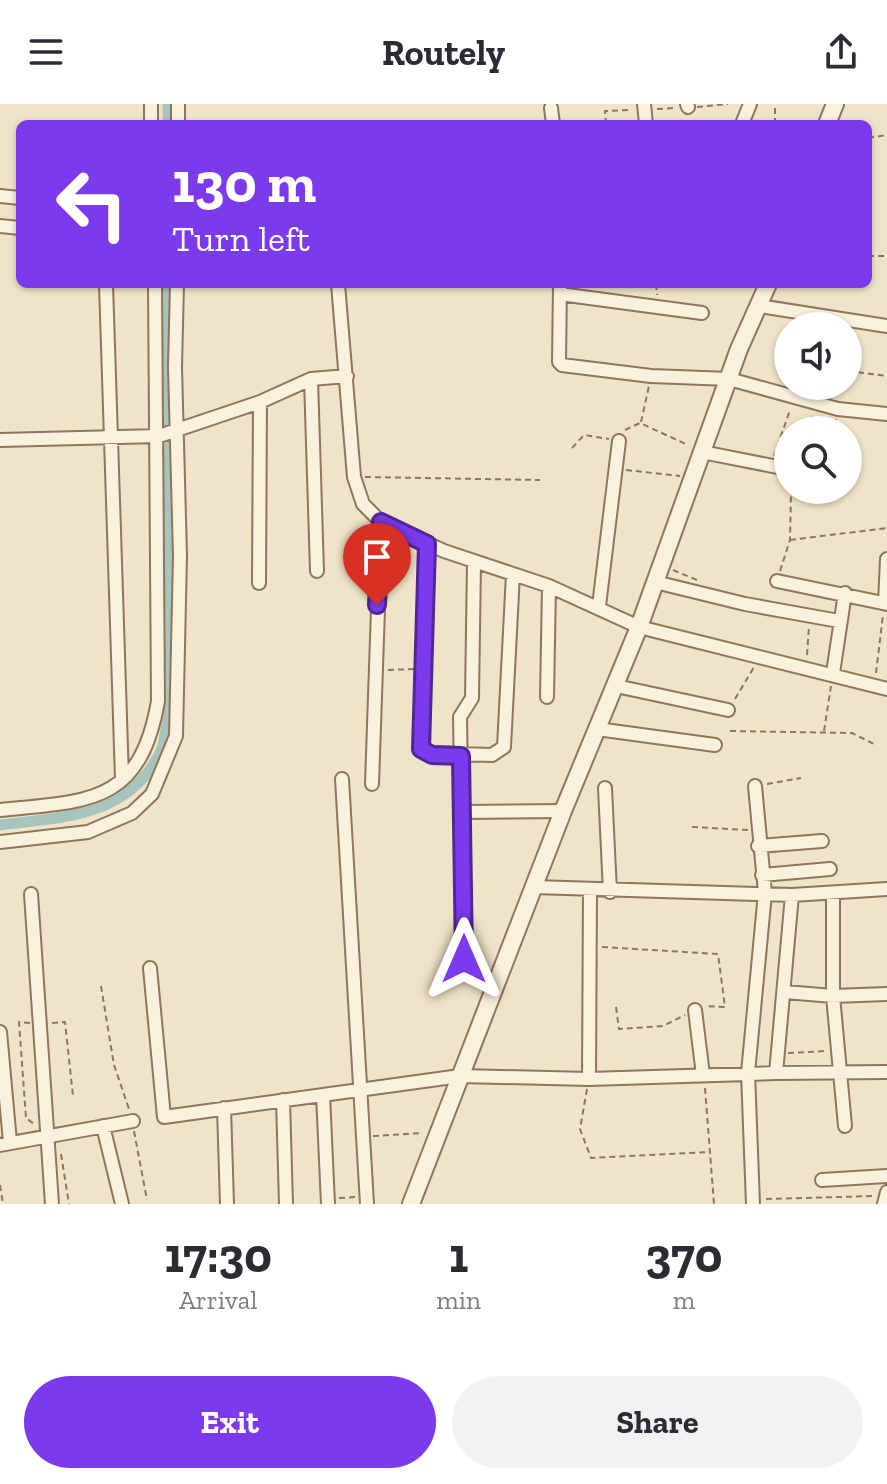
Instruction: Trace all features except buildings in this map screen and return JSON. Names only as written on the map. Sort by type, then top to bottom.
[{"type":"street","points":[[551,108],[552,120]]},
{"type":"street","points":[[106,288],[122,779]]},
{"type":"street","points":[[0,810],[86,800],[122,779],[145,753],[158,701],[159,436],[155,288]]},
{"type":"street","points":[[0,842],[88,832],[112,824],[132,813],[152,794],[165,766],[179,720],[177,288]]},
{"type":"street","points":[[338,288],[354,477],[363,504],[381,522],[427,544],[599,606],[639,627],[881,687]]},
{"type":"street","points":[[411,1204],[563,811],[639,627],[729,379],[766,288]]},
{"type":"street","points":[[702,313],[560,289],[562,365],[651,376],[729,379],[774,392]]},
{"type":"street","points":[[759,306],[887,326]]},
{"type":"street","points":[[0,440],[159,436],[260,402],[311,379],[347,376]]},
{"type":"street","points":[[311,379],[317,571]]},
{"type":"street","points":[[803,400],[887,414]]},
{"type":"street","points":[[259,583],[260,402]]},
{"type":"street","points":[[599,606],[619,441]]},
{"type":"street","points":[[702,452],[774,466]]},
{"type":"street","points":[[372,784],[381,522]]},
{"type":"street","points":[[427,544],[421,752],[492,755],[505,743],[513,574]]},
{"type":"street","points":[[777,581],[886,603],[887,559]]},
{"type":"street","points":[[464,959],[460,714],[472,698],[474,562]]},
{"type":"street","points":[[655,582],[745,604],[839,621]]},
{"type":"street","points":[[547,697],[549,586]]},
{"type":"street","points":[[833,673],[845,593]]},
{"type":"street","points":[[616,686],[728,710]]},
{"type":"street","points":[[597,729],[715,745]]},
{"type":"street","points":[[342,779],[366,1200]]},
{"type":"street","points":[[753,1202],[748,1073],[765,893],[758,846],[755,786]]},
{"type":"street","points":[[605,788],[610,892]]},
{"type":"street","points":[[464,812],[563,811]]},
{"type":"street","points":[[758,846],[822,841]]},
{"type":"street","points":[[762,875],[830,869]]},
{"type":"street","points":[[534,887],[610,892],[792,895],[887,889]]},
{"type":"street","points":[[589,1079],[587,946],[590,890]]},
{"type":"street","points":[[833,893],[833,996],[845,1126]]},
{"type":"street","points":[[31,894],[39,1024],[52,1133],[52,1204]]},
{"type":"street","points":[[776,1073],[792,895]]},
{"type":"street","points":[[150,968],[163,1116],[361,1092],[460,1076],[589,1079],[887,1072]]},
{"type":"street","points":[[785,992],[833,996],[887,994]]},
{"type":"street","points":[[695,1010],[703,1075]]},
{"type":"street","points":[[0,1032],[5,1144],[52,1133],[133,1121]]},
{"type":"street","points":[[323,1095],[327,1201]]},
{"type":"street","points":[[283,1100],[286,1204]]},
{"type":"street","points":[[224,1108],[227,1204]]},
{"type":"street","points":[[103,1126],[122,1204]]},
{"type":"street","points":[[822,1180],[887,1176]]},
{"type":"path","points":[[606,120],[605,111],[728,104]]},
{"type":"path","points":[[862,373],[887,376]]},
{"type":"path","points":[[640,423],[651,376]]},
{"type":"path","points":[[771,465],[793,400]]},
{"type":"path","points":[[811,416],[816,403]]},
{"type":"path","points":[[572,448],[584,435],[619,441],[624,430],[640,423],[702,452]]},
{"type":"path","points":[[617,469],[693,478]]},
{"type":"path","points":[[354,477],[540,480]]},
{"type":"path","points":[[777,581],[790,540],[791,504]]},
{"type":"path","points":[[790,540],[887,528]]},
{"type":"path","points":[[881,687],[886,603]]},
{"type":"path","points":[[806,669],[809,615]]},
{"type":"path","points":[[728,710],[759,659]]},
{"type":"path","points":[[374,671],[423,669]]},
{"type":"path","points":[[824,731],[833,673]]},
{"type":"path","points":[[730,731],[852,733],[876,745]]},
{"type":"path","points":[[755,786],[801,778]]},
{"type":"path","points":[[692,827],[757,830]]},
{"type":"path","points":[[587,946],[718,954],[725,1007],[706,1005],[663,1026],[619,1029],[616,1007]]},
{"type":"path","points":[[101,986],[114,1065],[133,1121],[147,1200]]},
{"type":"path","points":[[69,1204],[52,1133],[26,1118],[19,1022],[65,1022],[73,1096]]},
{"type":"path","points":[[778,1054],[839,1051]]},
{"type":"path","points":[[703,1075],[714,1204]]},
{"type":"path","points":[[589,1079],[580,1129],[591,1158],[710,1152]]},
{"type":"path","points":[[362,1136],[440,1132]]},
{"type":"path","points":[[0,1185],[3,1204]]},
{"type":"path","points":[[753,1202],[885,1197]]},
{"type":"path","points":[[821,1198],[821,1204]]},
{"type":"path","points":[[327,1201],[366,1200]]},
{"type":"waterway","points":[[168,104],[168,120]]},
{"type":"waterway","points":[[0,825],[70,816],[112,802],[147,774],[162,748],[169,711],[168,288]]},
{"type":"route","points":[[377,605],[381,522],[427,544],[421,752],[461,756],[464,959]]}]
